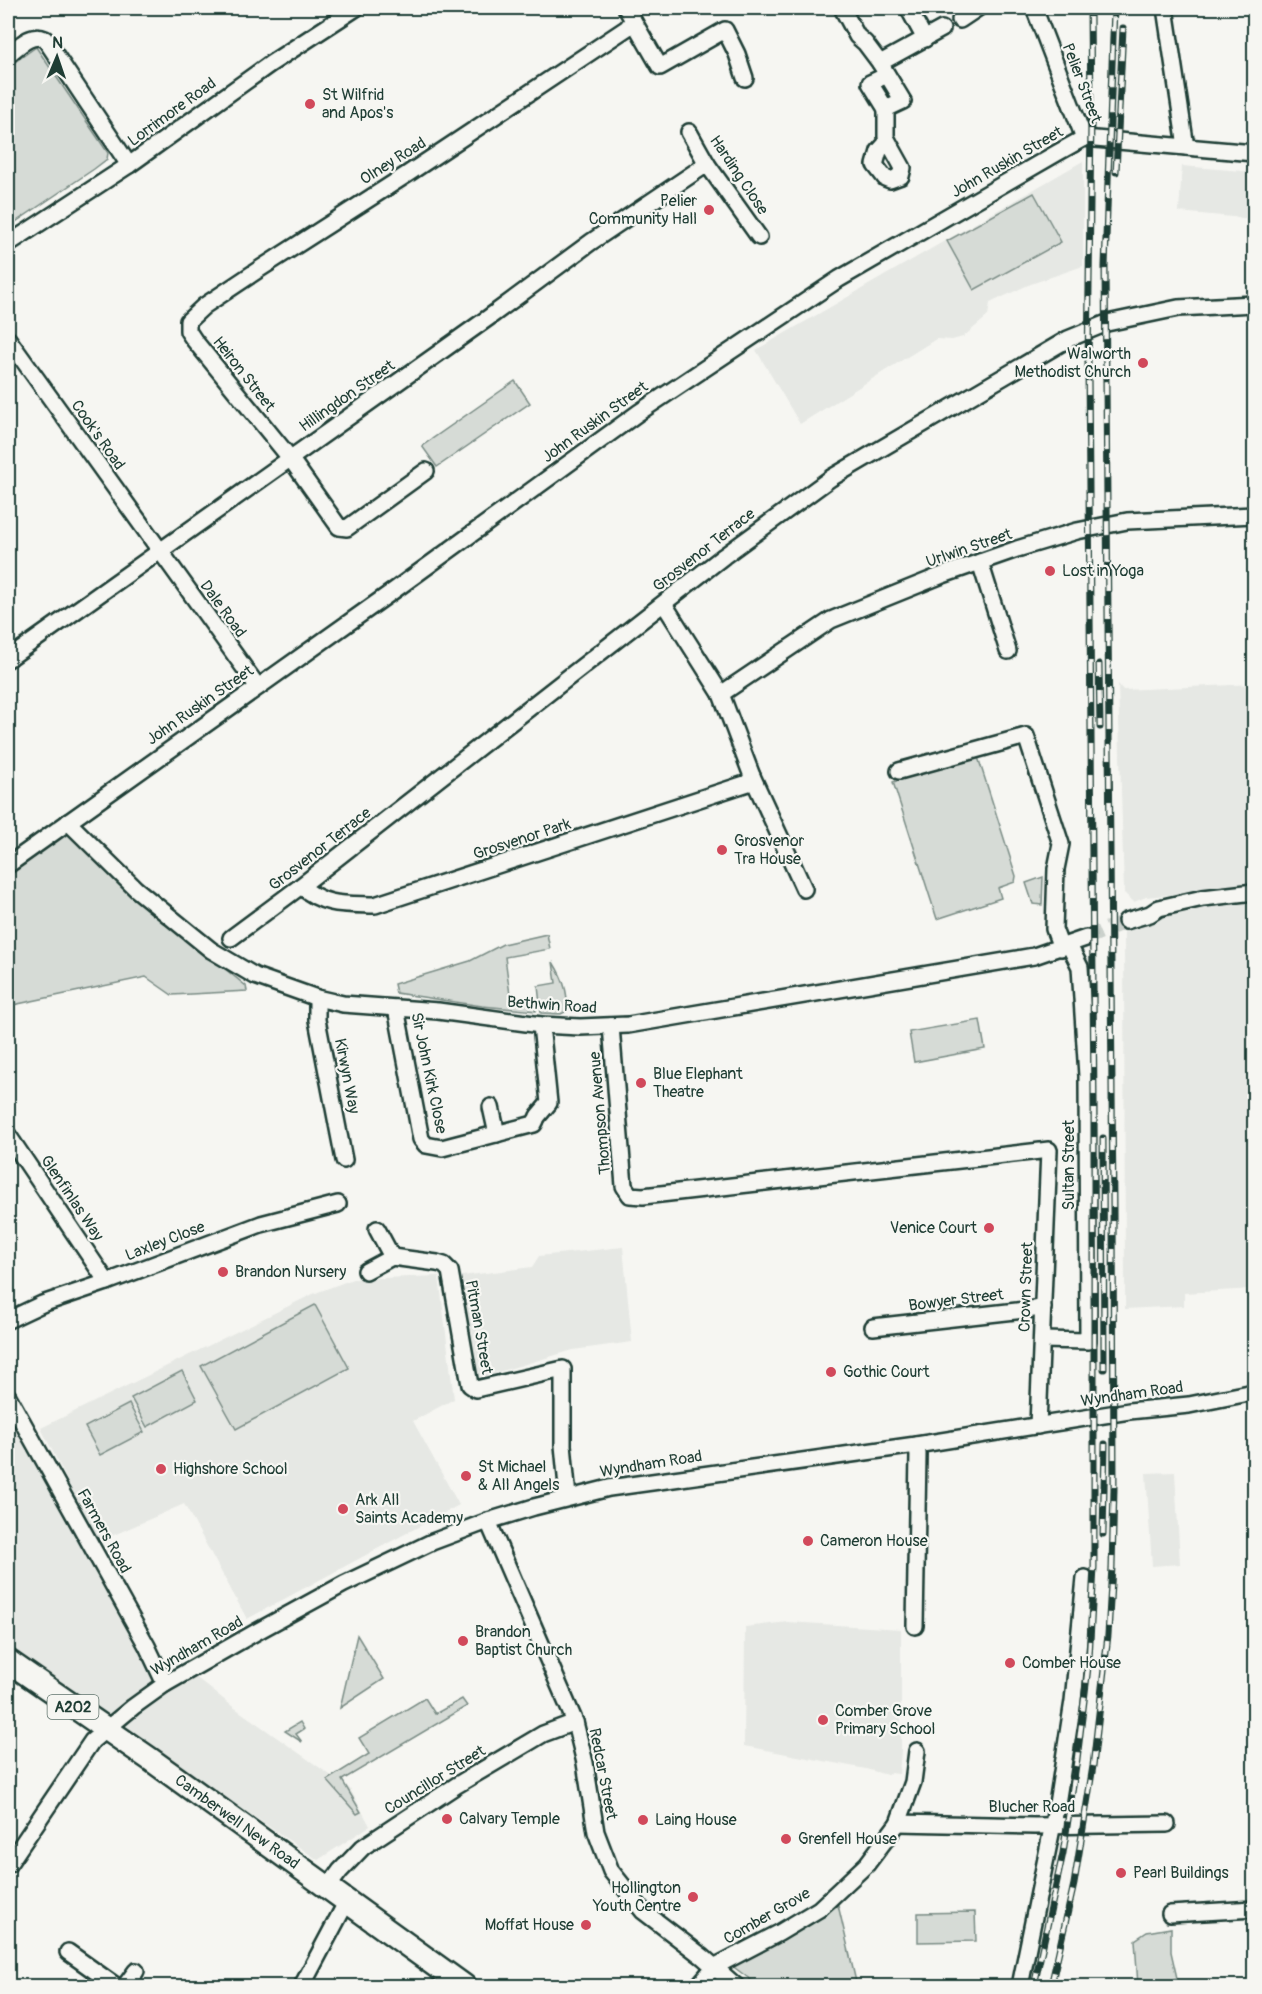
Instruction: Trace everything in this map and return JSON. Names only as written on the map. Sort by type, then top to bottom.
[{"type":"highway","name":"Camberwell New Road","points":[[8,1661],[464,1986]]},
{"type":"street","name":"Lorrimore Road","points":[[8,244],[129,165],[270,64],[356,8]]},
{"type":"street","points":[[842,8],[857,36],[884,69],[903,101],[886,109],[888,141]]},
{"type":"street","points":[[908,8],[925,39]]},
{"type":"street","points":[[960,20],[978,8]]},
{"type":"street","name":"Pelier Street","points":[[1034,8],[1084,138]]},
{"type":"street","points":[[1165,8],[1186,147]]},
{"type":"street","points":[[629,14],[660,67],[725,30],[737,54],[745,78]]},
{"type":"street","name":"Olney Road","points":[[194,340],[188,331],[188,321],[204,306],[627,28],[629,14]]},
{"type":"street","points":[[884,69],[942,29]]},
{"type":"street","points":[[8,55],[32,37],[45,39],[129,165]]},
{"type":"street","name":"Harding Close","points":[[689,132],[707,164],[759,237]]},
{"type":"street","name":"John Ruskin Street","points":[[8,865],[638,413],[839,279],[1084,138],[1254,153]]},
{"type":"street","name":"Hillingdon Street","points":[[8,659],[591,242],[707,164]]},
{"type":"street","name":"Grosvenor Terrace","points":[[231,938],[831,478],[1068,339],[1107,323],[1178,308],[1254,304]]},
{"type":"street","name":"Cook's Road","points":[[8,339],[160,551]]},
{"type":"street","name":"Heiron Street","points":[[194,340],[290,458],[339,527],[347,528],[426,471]]},
{"type":"street","name":"Urlwin Street","points":[[721,694],[831,620],[980,562],[1101,524],[1254,515]]},
{"type":"street","name":"Dale Road","points":[[160,551],[258,687]]},
{"type":"street","points":[[980,562],[1008,651]]},
{"type":"street","points":[[664,604],[721,694],[752,776],[804,890]]},
{"type":"street","points":[[899,771],[1026,736],[1061,844],[1056,869],[1054,929],[1065,946]]},
{"type":"street","name":"Grosvenor Park","points":[[301,886],[312,896],[327,903],[375,905],[697,801],[748,783],[752,776]]},
{"type":"street","name":"Bethwin Road","points":[[68,822],[136,889],[211,950],[255,976],[317,998],[343,1004],[438,1011],[541,1025],[628,1025],[1034,956],[1086,938]]},
{"type":"street","points":[[1126,921],[1170,905],[1203,898],[1254,892]]},
{"type":"street","name":"Sultan Street","points":[[1042,1340],[1088,1341],[1087,1076],[1080,966],[1065,946]]},
{"type":"street","name":"Kirwyn Way","points":[[317,998],[317,1020],[344,1160]]},
{"type":"street","name":"Sir John Kirk Close","points":[[396,1008],[423,1142],[426,1145],[442,1148],[534,1124],[549,1103],[541,1025]]},
{"type":"street","name":"Thompson Avenue","points":[[610,1026],[624,1186],[630,1196]]},
{"type":"street","points":[[491,1107],[497,1134]]},
{"type":"street","name":"Glenfinlas Way","points":[[8,1135],[107,1282]]},
{"type":"street","name":"Sultan Street","points":[[630,1196],[1049,1150]]},
{"type":"street","name":"Crown Street","points":[[1038,1426],[1049,1150]]},
{"type":"street","name":"Laxley Close","points":[[8,1320],[42,1304],[261,1224],[338,1204]]},
{"type":"street","points":[[366,1271],[392,1257],[377,1229]]},
{"type":"street","name":"Pitman Street","points":[[392,1257],[437,1263],[444,1265],[450,1272],[470,1385],[476,1389],[562,1369],[563,1445],[568,1497]]},
{"type":"street","name":"Bowyer Street","points":[[873,1327],[1043,1308]]},
{"type":"street","name":"Wyndham Road","points":[[9,1860],[92,1741],[165,1684],[344,1584],[432,1542],[488,1521],[568,1497],[609,1488],[916,1445],[1130,1411],[1189,1405],[1254,1392]]},
{"type":"street","name":"Farmers Road","points":[[8,1396],[136,1627],[165,1684]]},
{"type":"street","points":[[915,1626],[918,1454],[916,1445]]},
{"type":"street","name":"Redcar Street","points":[[488,1521],[575,1722],[585,1762],[596,1832],[611,1871],[643,1911],[736,1986]]},
{"type":"street","points":[[1020,1986],[1073,1701],[1085,1578]]},
{"type":"street","name":"Councillor Street","points":[[328,1887],[363,1847],[457,1785],[543,1734],[575,1722]]},
{"type":"street","name":"Comber Grove","points":[[698,1986],[714,1967],[819,1909],[867,1864],[898,1823],[913,1782],[917,1751]]},
{"type":"street","name":"Blucher Road","points":[[898,1823],[1051,1826],[1167,1824]]},
{"type":"street","points":[[302,1986],[347,1901]]},
{"type":"street","points":[[1170,1914],[1254,1909]]},
{"type":"street","points":[[68,1952],[116,1986]]},
{"type":"street","points":[[125,1986],[136,1971]]},
{"type":"shaded area","points":[[36,47],[108,153],[107,159],[94,169],[8,227],[8,67]]},
{"type":"shaded area","points":[[1083,161],[1083,266],[1028,285],[990,303],[988,316],[963,337],[952,340],[936,339],[800,424],[756,350]]},
{"type":"shaded area","points":[[1182,166],[1254,172],[1254,219],[1179,212]]},
{"type":"shaded area","points":[[1034,193],[1061,242],[974,290],[947,241]]},
{"type":"shaded area","points":[[515,381],[530,403],[437,467],[422,446]]},
{"type":"shaded area","points":[[1118,684],[1123,690],[1254,684],[1254,887],[1146,897],[1134,902],[1124,893]]},
{"type":"shaded area","points":[[978,757],[1016,876],[1015,882],[998,888],[1001,898],[937,919],[893,782]]},
{"type":"shaded area","points":[[68,828],[182,934],[246,986],[247,991],[172,995],[146,977],[8,1006],[8,873]]},
{"type":"shaded area","points":[[1043,877],[1042,905],[1033,904],[1026,883]]},
{"type":"shaded area","points":[[1254,899],[1254,1289],[1184,1293],[1184,1306],[1125,1309],[1124,926],[1130,914]]},
{"type":"shaded area","points":[[547,934],[550,949],[505,957],[511,1002],[536,999],[536,1011],[482,1006],[396,993],[394,984],[470,961],[503,944]]},
{"type":"shaded area","points":[[553,962],[562,979],[567,999],[565,1012],[561,1014],[541,1013],[538,986],[556,983]]},
{"type":"shaded area","points":[[980,1020],[985,1049],[914,1062],[909,1032]]},
{"type":"shaded area","points":[[623,1247],[632,1342],[573,1350],[482,1377],[478,1373],[471,1345],[462,1276],[532,1267],[539,1256]]},
{"type":"shaded area","points":[[439,1276],[454,1399],[413,1421],[459,1505],[247,1619],[184,1504],[98,1542],[41,1428],[313,1294],[353,1279]]},
{"type":"shaded area","points":[[315,1305],[349,1368],[236,1429],[201,1366]]},
{"type":"shaded area","points":[[182,1371],[197,1400],[147,1427],[131,1398]]},
{"type":"shaded area","points":[[8,1403],[159,1681],[193,1675],[232,1706],[350,1789],[370,1826],[318,1860],[101,1713],[8,1646]]},
{"type":"shaded area","points":[[129,1404],[144,1432],[100,1455],[85,1427]]},
{"type":"shaded area","points":[[1175,1472],[1180,1564],[1152,1566],[1146,1473]]},
{"type":"shaded area","name":"Comber Grove Primary School","points":[[788,1622],[901,1629],[899,1774],[887,1775],[744,1746],[745,1627]]},
{"type":"shaded area","points":[[357,1635],[384,1679],[340,1708]]},
{"type":"shaded area","points":[[425,1698],[435,1714],[462,1699],[467,1706],[342,1780],[361,1812],[357,1814],[327,1780],[369,1754],[359,1738]]},
{"type":"shaded area","points":[[300,1722],[304,1729],[296,1734],[302,1742],[285,1731]]},
{"type":"shaded area","points":[[838,1905],[857,1986],[759,1986],[731,1965],[793,1934]]},
{"type":"shaded area","points":[[975,1912],[976,1941],[918,1942],[918,1913]]},
{"type":"shaded area","points":[[1171,1928],[1171,1952],[1177,1978],[1158,1986],[1138,1986],[1135,1940],[1147,1932]]},
{"type":"tunnel","points":[[1086,938],[1126,921]]},
{"type":"railway","points":[[1034,1986],[1063,1853],[1077,1759],[1089,1659],[1094,1567],[1094,1105],[1088,366],[1090,8]]},
{"type":"railway","points":[[1051,1986],[1074,1884],[1093,1766],[1108,1635],[1112,1567],[1113,1207],[1105,267],[1114,8]]},
{"type":"railway","points":[[1116,172],[1123,28]]},
{"type":"railway","points":[[1099,664],[1100,727]]},
{"type":"railway","points":[[1103,1138],[1104,1369]]},
{"type":"railway","points":[[1103,1534],[1105,1444]]},
{"type":"place","name":"St Wilfrid and Apos's","points":[[310,104]]},
{"type":"place","name":"Pelier Community Hall","points":[[709,210]]},
{"type":"place","name":"Walworth Methodist Church","points":[[1143,363]]},
{"type":"place","name":"Lost in Yoga","points":[[1050,571]]},
{"type":"place","name":"Grosvenor Tra House","points":[[722,850]]},
{"type":"place","name":"Blue Elephant Theatre","points":[[641,1083]]},
{"type":"place","name":"Venice Court","points":[[989,1228]]},
{"type":"place","name":"Brandon Nursery","points":[[223,1272]]},
{"type":"place","name":"Gothic Court","points":[[831,1372]]},
{"type":"place","name":"Highshore School","points":[[161,1469]]},
{"type":"place","name":"St Michael & All Angels","points":[[466,1476]]},
{"type":"place","name":"Ark All Saints Academy","points":[[343,1509]]},
{"type":"place","name":"Cameron House","points":[[808,1541]]},
{"type":"place","name":"Brandon Baptist Church","points":[[463,1641]]},
{"type":"place","name":"Comber House","points":[[1010,1663]]},
{"type":"place","name":"Comber Grove Primary School","points":[[823,1720]]},
{"type":"place","name":"Calvary Temple","points":[[447,1819]]},
{"type":"place","name":"Laing House","points":[[643,1820]]},
{"type":"place","name":"Grenfell House","points":[[786,1839]]},
{"type":"place","name":"Pearl Buildings","points":[[1121,1873]]},
{"type":"place","name":"Hollington Youth Centre","points":[[693,1897]]},
{"type":"place","name":"Moffat House","points":[[586,1925]]}]
